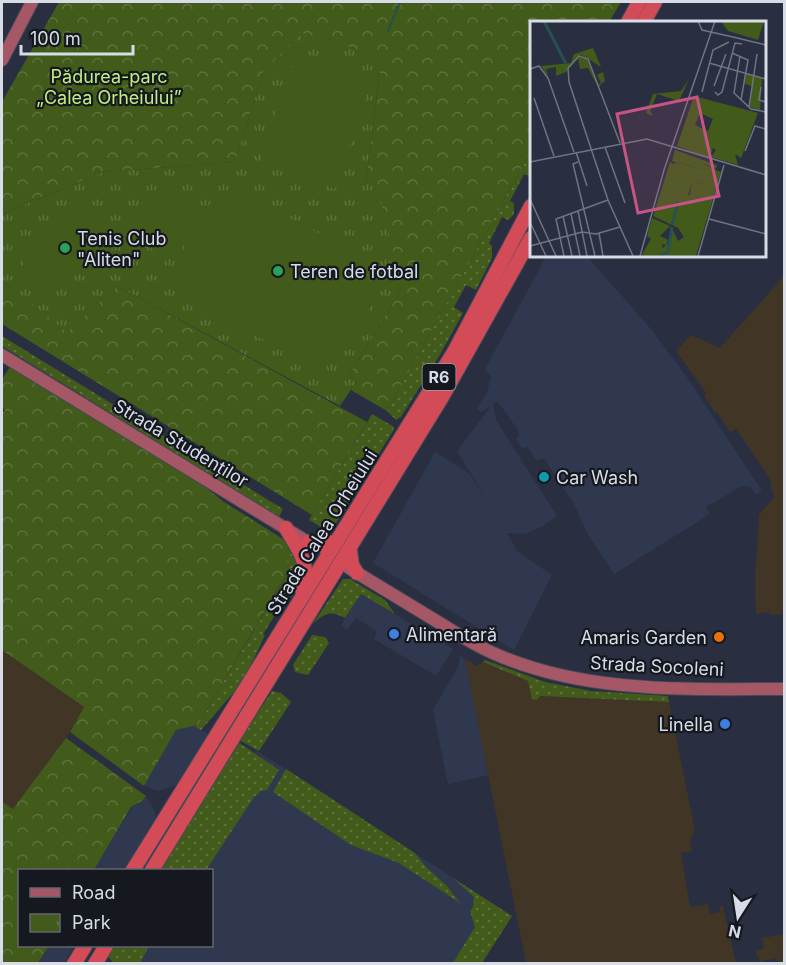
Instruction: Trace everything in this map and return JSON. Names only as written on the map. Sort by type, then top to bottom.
[{"type":"highway","points":[[629,21],[639,2]]},
{"type":"highway","points":[[645,21],[655,2]]},
{"type":"highway","name":"Strada Calea Orheiului","points":[[134,869],[454,352],[530,208]]},
{"type":"highway","name":"Strada Calea Orheiului","points":[[153,869],[471,349],[530,240]]},
{"type":"highway","points":[[286,528],[305,566],[306,576],[299,604]]},
{"type":"highway","points":[[308,542],[322,546],[337,541]]},
{"type":"highway","points":[[350,550],[352,565],[357,573]]},
{"type":"highway","points":[[184,788],[198,796]]},
{"type":"highway","points":[[74,963],[84,947]]},
{"type":"highway","points":[[95,963],[105,947]]},
{"type":"main road","points":[[2,60],[32,2]]},
{"type":"main road","name":"Strada Studenților","points":[[2,355],[341,563]]},
{"type":"main road","name":"Strada Socoleni","points":[[341,563],[477,646],[550,673],[613,684],[784,689]]},
{"type":"shaded area","points":[[546,256],[587,256],[650,328],[687,377],[762,491],[756,495],[751,487],[742,486],[706,507],[710,514],[614,574],[587,533],[574,504],[544,458],[537,461],[527,446],[522,449],[516,439],[519,436],[518,430],[498,402],[493,403],[496,420],[557,516],[526,534],[507,533],[518,552],[552,575],[514,650],[373,563],[435,452],[469,473],[490,505],[457,451],[491,406],[481,412],[477,409],[487,392],[491,377],[485,369]]},
{"type":"shaded area","points":[[784,276],[784,606],[782,614],[770,615],[769,612],[756,614],[755,582],[759,515],[774,497],[770,483],[772,482],[736,429],[730,432],[717,412],[715,413],[704,395],[706,393],[676,351],[691,335],[720,348]]},
{"type":"shaded area","points":[[361,594],[453,649],[436,676],[374,639],[377,631],[356,618],[347,630],[341,625]]},
{"type":"shaded area","points":[[2,650],[84,707],[68,735],[13,810],[2,802]]},
{"type":"shaded area","points":[[460,654],[465,660],[489,775],[448,784],[433,710],[459,665]]},
{"type":"shaded area","points":[[465,660],[472,662],[475,666],[483,662],[528,681],[537,700],[540,696],[669,702],[695,831],[690,840],[692,851],[681,853],[690,907],[708,904],[710,914],[720,912],[720,906],[723,906],[736,963],[526,963]]},
{"type":"shaded area","points":[[194,726],[210,735],[183,779],[176,785],[158,791],[144,786],[176,730]]},
{"type":"shaded area","points":[[256,750],[512,916],[482,963],[119,964],[130,947],[213,947],[213,869],[180,869]]},
{"type":"shaded area","points":[[146,796],[155,812],[156,821],[127,869],[95,869],[132,807]]},
{"type":"shaded area","points":[[784,934],[784,963],[778,963],[776,958],[760,962],[755,951],[764,948],[762,938]]},
{"type":"shaded area","points":[[48,947],[73,947],[64,963],[38,964]]},
{"type":"green space","name":"Pădurea-parc „Calea Orheiului”","points":[[59,2],[621,2],[610,21],[530,21],[530,153],[387,411],[351,390],[356,382],[349,375],[402,288],[366,181],[380,70],[264,70],[235,162],[103,172],[2,214],[2,102]]},
{"type":"green space","points":[[303,33],[370,53],[380,70],[366,181],[378,189],[402,288],[349,375],[356,382],[340,406],[117,286],[67,332],[2,280],[2,214],[103,172],[235,162],[264,70]]},
{"type":"green space","points":[[296,52],[372,77],[335,189],[260,164]]},
{"type":"green space","points":[[530,153],[530,177],[524,174],[510,201],[514,203],[514,214],[508,220],[502,217],[489,243],[492,246],[492,258],[476,290],[466,285],[454,307],[463,313],[401,417],[396,420],[387,411]]},
{"type":"green space","points":[[162,183],[201,204],[192,222],[206,208],[220,199],[237,197],[257,200],[351,251],[365,268],[371,286],[368,315],[353,334],[332,344],[324,358],[318,354],[312,365],[181,296],[186,285],[180,282],[187,267],[184,249],[188,229],[171,258],[132,239]]},
{"type":"green space","name":"Tenis Club \"Aliten\"","points":[[85,201],[116,246],[45,296],[14,249]]},
{"type":"green space","points":[[2,280],[67,331],[117,286],[367,422],[312,515],[2,324]]},
{"type":"green space","points":[[2,336],[283,509],[279,517],[2,346]]},
{"type":"green space","points":[[10,367],[203,485],[224,502],[294,546],[288,560],[290,568],[198,725],[176,730],[144,786],[70,732],[84,707],[2,650],[2,414],[5,410],[2,407],[2,379]]},
{"type":"green space","points":[[372,414],[394,427],[393,431],[331,531],[326,530],[309,520]]},
{"type":"green space","points":[[294,546],[299,571],[297,580],[263,634],[265,635],[250,667],[234,692],[201,730],[194,726],[198,725],[290,569],[287,560]]},
{"type":"green space","points":[[329,569],[200,779],[199,779],[327,570]]},
{"type":"green space","points":[[343,579],[350,579],[385,600],[395,614],[361,594],[345,618],[327,614],[312,625]]},
{"type":"green space","points":[[312,635],[325,637],[329,643],[308,675],[295,672],[293,665]]},
{"type":"green space","points":[[485,660],[545,682],[591,691],[668,696],[669,702],[540,696],[537,700],[532,699],[528,681],[483,662]]},
{"type":"green space","points":[[272,691],[281,693],[291,702],[259,751],[239,740]]},
{"type":"green space","points":[[66,738],[146,796],[131,807],[95,869],[18,869],[18,947],[48,947],[38,963],[2,963],[2,802],[13,809]]},
{"type":"green space","points":[[238,742],[279,770],[267,790],[261,791],[254,797],[207,869],[159,869]]},
{"type":"green space","points":[[286,769],[415,853],[460,903],[399,863],[351,845],[273,792]]},
{"type":"green space","points":[[453,878],[512,916],[482,963],[453,963],[475,927],[470,911],[474,897]]},
{"type":"green space","points":[[111,947],[148,947],[140,963],[114,963],[106,955]]},
{"type":"waterway","points":[[388,31],[400,2]]},
{"type":"place","name":"Tenis Club \"Aliten\"","points":[[65,248]]},
{"type":"place","name":"Teren de fotbal","points":[[278,271]]},
{"type":"place","name":"Car Wash","points":[[544,477]]},
{"type":"place","name":"Alimentară","points":[[394,634]]},
{"type":"place","name":"Amaris Garden","points":[[719,637]]},
{"type":"place","name":"Linella","points":[[725,724]]}]
